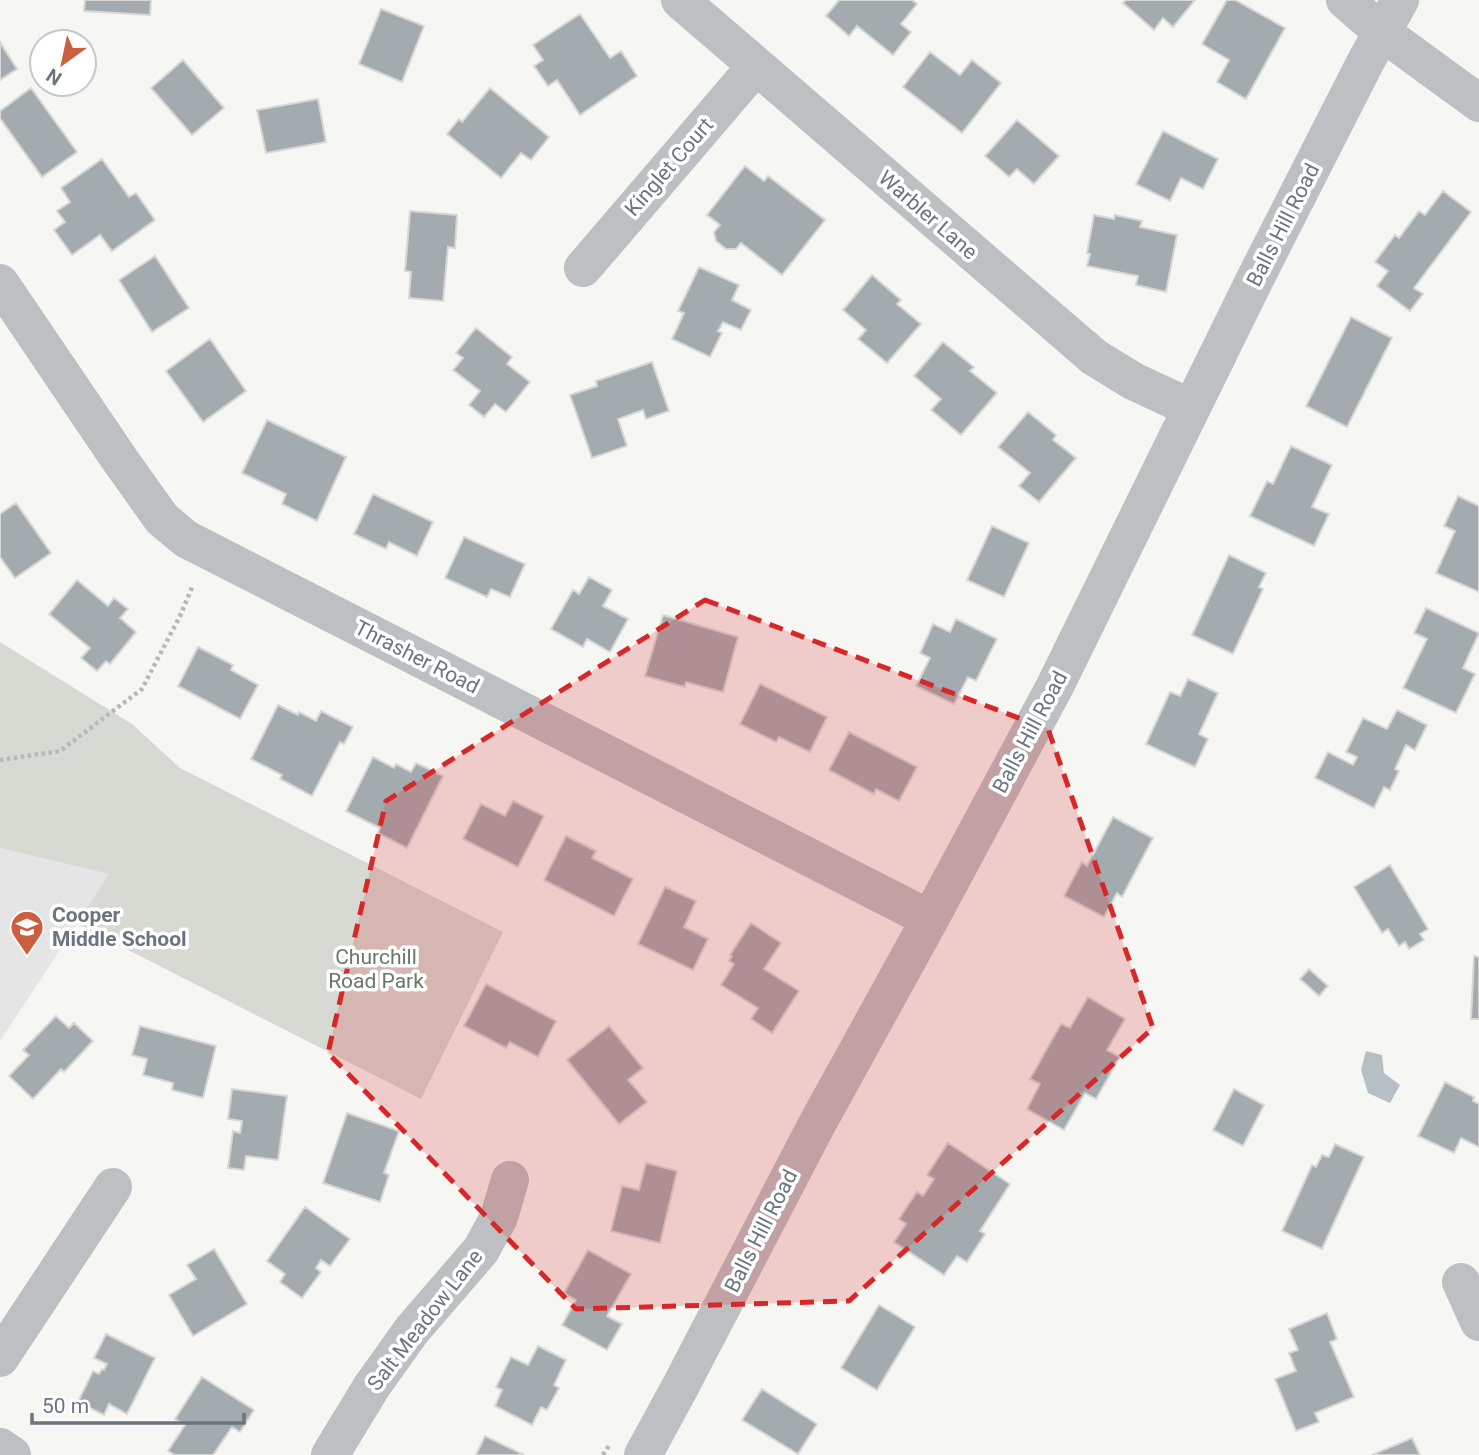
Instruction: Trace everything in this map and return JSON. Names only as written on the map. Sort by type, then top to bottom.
[{"type":"street","name":"Warbler Lane","points":[[680,0],[1094,357],[1133,381],[1191,408]]},
{"type":"street","points":[[1345,0],[1383,33],[1479,103]]},
{"type":"street","name":"Balls Hill Road","points":[[643,1455],[816,1126],[1055,686],[1258,273],[1400,0]]},
{"type":"street","name":"Kinglet Court","points":[[583,268],[756,66]]},
{"type":"street","name":"Thrasher Road","points":[[0,283],[127,470],[163,519],[186,539],[930,919]]},
{"type":"street","name":"Salt Meadow Lane","points":[[330,1455],[372,1386],[412,1330],[481,1250],[499,1216],[510,1180]]},
{"type":"street","points":[[0,1358],[113,1187]]},
{"type":"street","points":[[1461,1282],[1479,1322]]},
{"type":"street","points":[[0,1447],[12,1455]]},
{"type":"path","points":[[0,760],[60,751],[142,689],[193,585]]},
{"type":"highlighted area","points":[[705,600],[1048,729],[1153,1028],[849,1301],[576,1309],[328,1053],[386,801]]},
{"type":"shaded area","name":"Cooper Middle School","points":[[0,848],[110,874],[0,1041]]},
{"type":"shaded area","points":[[1366,1051],[1382,1055],[1384,1073],[1400,1085],[1390,1103],[1368,1093],[1361,1070]]},
{"type":"green space","name":"Churchill Road Park","points":[[0,642],[132,724],[180,768],[503,932],[421,1099],[77,924],[109,874],[0,848]]},
{"type":"building","points":[[85,0],[151,0],[150,15],[84,11]]},
{"type":"building","points":[[839,0],[912,0],[917,4],[901,24],[911,32],[893,55],[857,26],[849,36],[826,16]]},
{"type":"building","points":[[1126,0],[1195,0],[1173,27],[1163,18],[1154,30],[1123,3]]},
{"type":"building","points":[[1227,0],[1235,0],[1285,28],[1246,99],[1217,82],[1229,60],[1202,44]]},
{"type":"building","points":[[381,9],[424,26],[402,82],[359,64]]},
{"type":"building","points":[[580,14],[610,58],[621,51],[637,76],[580,115],[557,80],[548,86],[534,66],[543,60],[533,45]]},
{"type":"building","points":[[0,42],[17,69],[0,80]]},
{"type":"building","points":[[930,52],[960,75],[972,60],[1001,83],[962,133],[903,87]]},
{"type":"building","points":[[183,60],[224,108],[192,135],[151,88]]},
{"type":"building","points":[[490,88],[549,137],[531,160],[521,153],[501,178],[447,134],[459,119],[462,122]]},
{"type":"building","points":[[28,90],[28,98],[38,98],[77,152],[42,177],[0,118],[0,111]]},
{"type":"building","points":[[318,99],[326,142],[266,153],[257,110]]},
{"type":"building","points":[[1017,120],[1059,156],[1034,184],[1017,169],[1009,177],[985,156]]},
{"type":"building","points":[[1163,131],[1218,159],[1203,189],[1181,178],[1170,201],[1136,184]]},
{"type":"building","points":[[102,159],[129,197],[136,193],[155,220],[112,251],[100,235],[72,255],[54,230],[65,222],[57,211],[70,202],[61,188]]},
{"type":"building","points":[[745,166],[764,181],[768,176],[825,220],[782,275],[741,243],[736,249],[726,249],[716,241],[714,232],[720,225],[707,215]]},
{"type":"building","points":[[1443,191],[1471,212],[1414,288],[1423,294],[1410,311],[1377,286],[1388,271],[1375,262],[1395,235],[1399,238],[1419,211],[1425,215]]},
{"type":"building","points":[[410,211],[457,215],[455,248],[448,247],[443,301],[409,298],[411,272],[405,271]]},
{"type":"building","points":[[1094,215],[1114,219],[1115,215],[1142,221],[1140,227],[1177,235],[1166,292],[1136,285],[1138,276],[1087,266]]},
{"type":"building","points":[[155,256],[189,308],[152,332],[119,280]]},
{"type":"building","points":[[699,267],[739,285],[732,300],[751,310],[741,330],[723,322],[718,331],[722,333],[710,357],[672,339],[684,313],[678,311]]},
{"type":"building","points":[[872,275],[901,300],[897,304],[921,324],[887,363],[858,339],[866,330],[843,310]]},
{"type":"building","points":[[1351,317],[1392,338],[1347,427],[1306,406]]},
{"type":"building","points":[[476,328],[512,357],[507,364],[530,382],[506,412],[495,404],[484,417],[469,405],[480,391],[453,370],[463,358],[456,353]]},
{"type":"building","points":[[210,339],[246,391],[203,422],[166,371]]},
{"type":"building","points":[[943,342],[974,367],[970,371],[997,393],[961,435],[931,410],[941,399],[914,376]]},
{"type":"building","points":[[652,362],[669,411],[646,419],[643,410],[618,419],[627,446],[592,458],[570,395],[597,386],[596,381]]},
{"type":"building","points":[[1028,412],[1056,435],[1053,440],[1076,458],[1039,502],[1019,486],[1030,473],[998,447]]},
{"type":"building","points":[[267,420],[346,457],[317,521],[282,504],[286,494],[242,473]]},
{"type":"building","points":[[1291,446],[1332,465],[1312,507],[1329,514],[1314,546],[1250,516],[1267,481],[1273,484]]},
{"type":"building","points":[[373,494],[433,522],[417,556],[389,542],[386,549],[354,534]]},
{"type":"building","points":[[1458,496],[1479,506],[1479,592],[1436,573],[1455,531],[1444,526]]},
{"type":"building","points":[[16,503],[51,553],[15,578],[0,557],[0,514]]},
{"type":"building","points":[[992,526],[1029,543],[1004,597],[967,580]]},
{"type":"building","points":[[464,537],[525,564],[510,597],[491,589],[487,597],[445,578]]},
{"type":"building","points":[[1229,555],[1266,573],[1259,587],[1263,589],[1233,654],[1192,635]]},
{"type":"building","points":[[589,577],[612,590],[603,606],[628,619],[610,652],[587,639],[583,647],[551,629],[573,590],[579,594]]},
{"type":"building","points":[[77,580],[108,606],[114,598],[128,609],[120,618],[136,632],[110,664],[106,661],[97,671],[81,658],[90,648],[49,614]]},
{"type":"building","points":[[1426,608],[1479,633],[1463,668],[1475,674],[1456,713],[1403,688],[1427,639],[1414,633]]},
{"type":"building","points":[[663,615],[738,637],[723,692],[686,682],[685,687],[645,676]]},
{"type":"building","points":[[956,619],[997,639],[976,681],[968,677],[954,704],[916,686],[930,658],[920,653],[933,624],[950,632]]},
{"type":"building","points":[[198,647],[233,665],[231,670],[258,685],[240,719],[178,686]]},
{"type":"building","points":[[1188,679],[1218,693],[1199,734],[1208,739],[1195,767],[1146,744],[1170,692],[1180,696]]},
{"type":"building","points":[[760,684],[827,717],[810,752],[779,737],[776,742],[740,724]]},
{"type":"building","points":[[278,705],[316,721],[321,711],[353,727],[344,744],[340,742],[312,796],[280,779],[282,775],[251,759]]},
{"type":"building","points":[[1397,710],[1427,725],[1415,750],[1406,745],[1395,769],[1399,771],[1390,790],[1384,787],[1374,808],[1315,778],[1328,752],[1353,765],[1357,757],[1346,752],[1363,718],[1387,729]]},
{"type":"building","points":[[849,732],[917,767],[899,801],[876,789],[874,794],[829,770]]},
{"type":"building","points":[[373,757],[394,768],[396,764],[411,772],[416,763],[443,776],[407,848],[378,833],[380,828],[346,811]]},
{"type":"building","points":[[513,801],[544,816],[518,867],[463,839],[481,804],[505,816]]},
{"type":"building","points":[[1113,817],[1153,838],[1122,897],[1117,893],[1104,917],[1064,896],[1082,862],[1087,866]]},
{"type":"building","points":[[566,836],[596,851],[592,858],[633,879],[614,916],[544,880]]},
{"type":"building","points":[[1390,865],[1428,929],[1420,934],[1424,940],[1409,949],[1405,942],[1399,946],[1388,929],[1382,933],[1354,887]]},
{"type":"building","points":[[665,887],[696,901],[684,927],[708,939],[693,970],[638,944]]},
{"type":"building","points":[[751,923],[781,943],[764,969],[799,991],[772,1033],[751,1019],[758,1008],[721,985],[734,964],[729,961],[732,956],[730,955]]},
{"type":"building","points":[[1474,956],[1479,957],[1479,1019],[1471,1019]]},
{"type":"building","points":[[1309,969],[1328,986],[1319,996],[1300,979]]},
{"type":"building","points":[[486,984],[556,1021],[538,1057],[510,1042],[506,1048],[464,1026]]},
{"type":"building","points":[[1088,997],[1125,1019],[1107,1050],[1120,1057],[1096,1099],[1085,1093],[1064,1130],[1027,1109],[1040,1084],[1030,1079],[1061,1024],[1070,1028]]},
{"type":"building","points":[[56,1016],[69,1028],[74,1023],[93,1041],[64,1072],[61,1069],[33,1099],[9,1076],[29,1055],[23,1050]]},
{"type":"building","points":[[140,1026],[216,1046],[203,1098],[172,1090],[173,1083],[143,1075],[147,1059],[132,1055]]},
{"type":"building","points":[[609,1026],[643,1068],[628,1080],[647,1102],[619,1124],[567,1060]]},
{"type":"building","points":[[1445,1082],[1474,1097],[1473,1101],[1479,1104],[1479,1147],[1461,1138],[1454,1153],[1418,1136]]},
{"type":"building","points":[[232,1089],[287,1096],[278,1160],[246,1156],[244,1170],[228,1168],[233,1131],[240,1133],[242,1121],[228,1119]]},
{"type":"building","points":[[1234,1089],[1264,1105],[1243,1146],[1213,1130]]},
{"type":"building","points":[[347,1113],[399,1131],[384,1173],[389,1175],[380,1202],[323,1183]]},
{"type":"building","points":[[948,1143],[1010,1184],[980,1231],[985,1234],[967,1262],[957,1256],[944,1275],[894,1242],[906,1224],[899,1219],[917,1192],[923,1196],[934,1179],[927,1175]]},
{"type":"building","points":[[1335,1144],[1364,1157],[1322,1249],[1282,1231],[1312,1165],[1316,1167],[1322,1155],[1329,1157]]},
{"type":"building","points":[[646,1163],[677,1171],[660,1243],[611,1231],[622,1186],[639,1190]]},
{"type":"building","points":[[305,1207],[350,1239],[330,1266],[321,1260],[316,1268],[321,1272],[302,1298],[280,1282],[285,1274],[267,1261]]},
{"type":"building","points":[[214,1249],[247,1304],[193,1336],[169,1295],[196,1279],[187,1265]]},
{"type":"building","points":[[588,1250],[631,1274],[607,1316],[622,1324],[607,1350],[562,1325],[576,1300],[564,1293]]},
{"type":"building","points":[[879,1305],[915,1327],[877,1390],[841,1368]]},
{"type":"building","points":[[1327,1313],[1337,1339],[1330,1342],[1354,1397],[1315,1413],[1319,1422],[1296,1431],[1275,1379],[1296,1371],[1289,1353],[1298,1350],[1289,1329]]},
{"type":"building","points":[[106,1334],[155,1358],[127,1414],[109,1404],[104,1415],[78,1402],[93,1371],[99,1374],[107,1364],[94,1358]]},
{"type":"building","points":[[538,1346],[566,1360],[554,1385],[559,1388],[547,1410],[541,1407],[532,1425],[495,1406],[502,1390],[496,1387],[511,1357],[528,1365]]},
{"type":"building","points":[[202,1377],[254,1410],[240,1432],[232,1427],[213,1455],[175,1455],[168,1451],[185,1425],[175,1419]]},
{"type":"building","points":[[762,1389],[817,1424],[798,1454],[742,1420]]},
{"type":"building","points":[[485,1436],[524,1455],[476,1455]]},
{"type":"building","points":[[1412,1438],[1420,1455],[1372,1455]]},
{"type":"place","name":"Cooper Middle School","points":[[27,957]]}]
